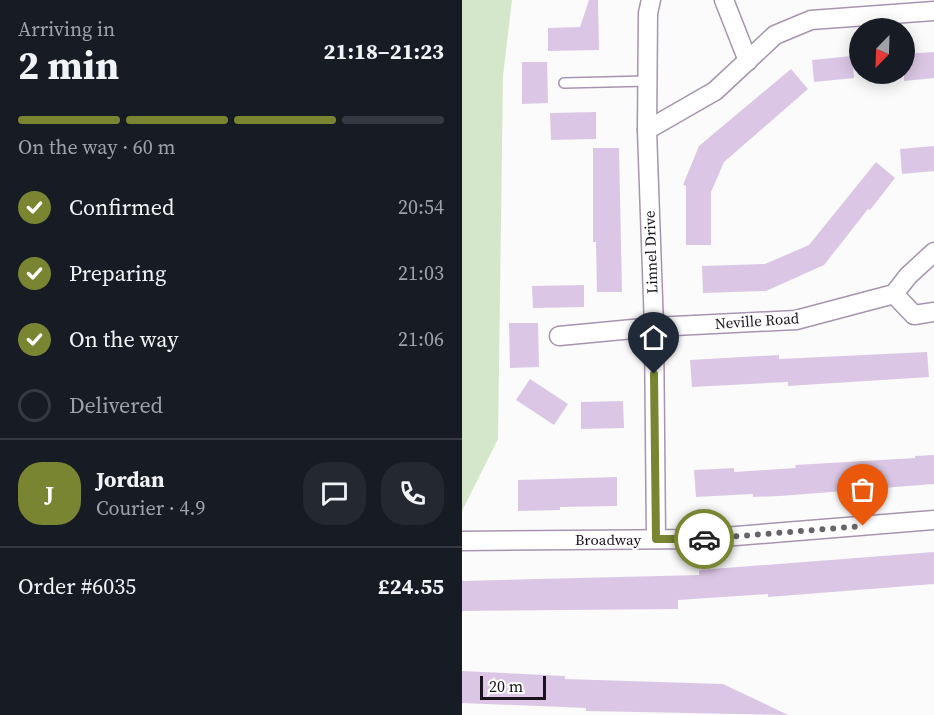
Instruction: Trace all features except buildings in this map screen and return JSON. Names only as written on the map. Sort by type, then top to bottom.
[{"type":"street","name":"Linnel Drive","points":[[651,0],[648,13],[647,130],[654,327],[656,539]]},
{"type":"street","points":[[724,0],[748,61]]},
{"type":"street","points":[[647,130],[715,91],[775,35],[811,20],[934,11]]},
{"type":"street","points":[[934,252],[908,276],[894,294],[914,315],[934,312]]},
{"type":"street","name":"Neville Road","points":[[559,336],[654,327],[796,320],[894,294]]},
{"type":"street","name":"Broadway","points":[[462,541],[698,539],[934,520]]},
{"type":"lane","points":[[564,83],[647,81]]},
{"type":"green space","points":[[462,0],[512,0],[503,76],[498,439],[462,511]]},
{"type":"way so far","points":[[704,539],[863,526]]},
{"type":"route","points":[[654,374],[656,539],[704,539]]}]
